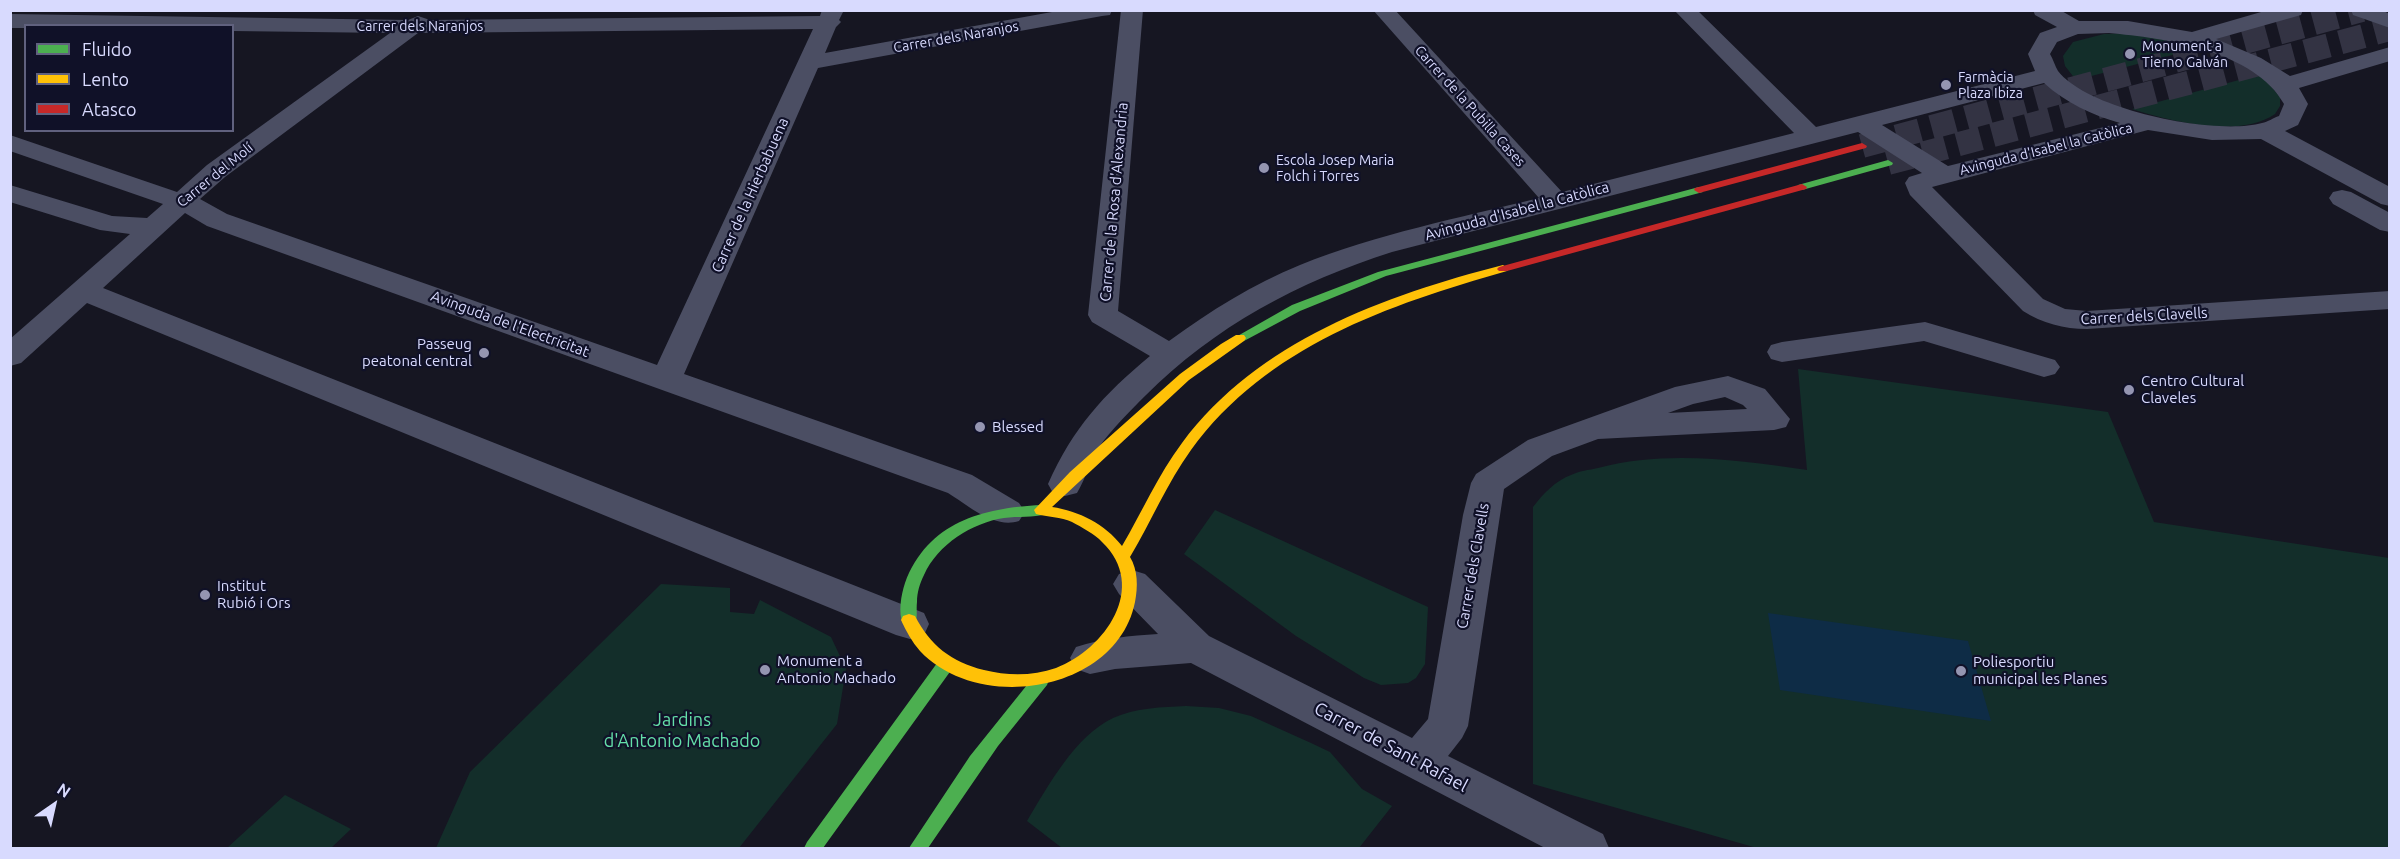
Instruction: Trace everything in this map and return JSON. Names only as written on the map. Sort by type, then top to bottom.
[{"type":"street","points":[[195,24],[216,10]]},
{"type":"street","name":"Carrer del Molí","points":[[10,356],[216,171],[434,10]]},
{"type":"street","name":"Carrer dels Naranjos","points":[[809,63],[1102,10]]},
{"type":"street","name":"Carrer de la Rosa d'Alexandria","points":[[1132,10],[1104,315],[1171,355]]},
{"type":"street","name":"Carrer de la Pubilla Cases","points":[[1383,10],[1556,201]]},
{"type":"street","points":[[1684,10],[1810,135]]},
{"type":"street","points":[[2043,10],[2075,28]]},
{"type":"street","points":[[2193,39],[2293,10]]},
{"type":"street","points":[[2361,10],[2390,22]]},
{"type":"street","name":"Carrer dels Naranjos","points":[[234,24],[414,26],[831,16]]},
{"type":"street","name":"Carrer de la Hierbabuena","points":[[666,380],[831,16]]},
{"type":"street","name":"Carrer dels Naranjos","points":[[10,21],[195,24]]},
{"type":"street","points":[[2109,26],[2150,29],[2193,39],[2234,53],[2267,71],[2285,85],[2296,104],[2289,120],[2266,131],[2232,135],[2147,123],[2088,101],[2065,88],[2049,75],[2039,54],[2048,38],[2075,28],[2109,26]]},
{"type":"street","points":[[2285,85],[2390,54]]},
{"type":"street","name":"Avinguda d'Isabel la Catòlica","points":[[1065,484],[1084,444],[1140,382],[1171,355],[1218,319],[1256,295],[1316,268],[1382,246],[2049,75]]},
{"type":"street","name":"Avinguda d'Isabel la Catòlica","points":[[1041,510],[1065,484],[1163,394],[1204,361],[1261,326],[1339,290],[1382,274],[1864,136],[1931,179],[2147,123]]},
{"type":"street","points":[[10,140],[24,130]]},
{"type":"street","points":[[2266,131],[2390,198]]},
{"type":"street","name":"Avinguda de l'Electricitat","points":[[10,140],[158,195],[183,201],[217,220],[960,484],[1007,512]]},
{"type":"street","points":[[1128,570],[1104,533],[1075,518],[1041,510],[1007,512],[975,521],[945,537],[923,559],[910,585],[906,602],[910,624],[919,641],[946,664],[997,680],[1041,680],[1067,671],[1090,658],[1110,642],[1127,613],[1128,570],[1164,481],[1188,444],[1230,396],[1284,353],[1361,312],[1426,290],[1888,163]]},
{"type":"street","points":[[2299,166],[2289,168],[2390,224]]},
{"type":"street","name":"Carrer dels Clavells","points":[[1931,179],[1919,189],[2024,296],[2041,311],[2064,319],[2087,320],[2390,300]]},
{"type":"street","points":[[10,193],[110,224],[154,227]]},
{"type":"street","points":[[83,291],[910,624]]},
{"type":"street","points":[[1782,352],[1925,331],[2044,366]]},
{"type":"street","name":"Carrer dels Clavells","points":[[1418,761],[1447,726],[1488,483],[1540,448],[1686,395],[1728,386],[1754,397],[1774,419],[1597,428]]},
{"type":"street","points":[[1686,395],[1702,423]]},
{"type":"street","name":"Carrer de Sant Rafael","points":[[1128,570],[1195,647],[1587,849]]},
{"type":"street","points":[[1090,658],[1115,653],[1195,647]]},
{"type":"street","points":[[813,849],[946,664]]},
{"type":"street","points":[[918,849],[986,746],[1006,719],[1041,680]]},
{"type":"green space","points":[[2132,33],[2203,47],[2076,80],[2065,66],[2063,56],[2073,42],[2104,34]]},
{"type":"green space","points":[[2261,74],[2280,97],[2280,106],[2275,114],[2260,121],[2224,127],[2184,122],[2132,109]]},
{"type":"green space","name":"Poliesportiu municipal les Planes","points":[[1798,369],[2108,412],[2154,522],[2389,558],[2389,848],[1757,848],[1533,784],[1533,507],[1550,488],[1565,478],[1581,472],[1650,459],[1702,458],[1807,470]]},
{"type":"green space","points":[[1215,510],[1428,607],[1425,664],[1416,678],[1408,683],[1381,685],[1364,678],[1296,636],[1184,554]]},
{"type":"green space","name":"Jardins d'Antonio Machado","points":[[661,584],[730,588],[730,612],[754,614],[760,600],[831,637],[846,669],[837,724],[739,848],[436,848],[470,772]]},
{"type":"green space","points":[[1186,706],[1219,708],[1251,716],[1330,752],[1362,789],[1392,806],[1359,848],[1062,848],[1027,821],[1064,763],[1086,737],[1099,726],[1130,712]]},
{"type":"green space","points":[[285,795],[351,829],[331,848],[227,848]]},
{"type":"water","points":[[1768,613],[1968,641],[1991,721],[1780,690]]},
{"type":"tunnel","points":[[1862,146],[2362,10]]},
{"type":"tunnel","points":[[1888,163],[2390,29]]},
{"type":"traffic: fast","points":[[1802,187],[1888,163]]},
{"type":"traffic: fast","points":[[1240,338],[1296,308],[1382,274],[1699,190]]},
{"type":"traffic: fast","points":[[909,620],[912,586],[918,571],[938,544],[965,525],[981,518],[1003,513],[1041,510]]},
{"type":"traffic: fast","points":[[813,848],[946,664]]},
{"type":"traffic: fast","points":[[918,848],[992,741],[1041,680]]},
{"type":"traffic: slow","points":[[1123,556],[1187,446],[1217,410],[1251,379],[1289,352],[1371,311],[1414,295],[1503,269]]},
{"type":"traffic: slow","points":[[1041,510],[1075,476],[1185,377],[1211,356],[1240,338]]},
{"type":"traffic: slow","points":[[909,620],[919,639],[940,659],[968,672],[989,678],[1026,681],[1059,674],[1088,659],[1110,638],[1125,614],[1130,588],[1125,562],[1108,538],[1076,518],[1041,510]]},
{"type":"traffic: jam","points":[[1699,190],[1862,146]]},
{"type":"traffic: jam","points":[[1503,269],[1802,187]]},
{"type":"place","name":"Monument a Tierno Galván","points":[[2130,54]]},
{"type":"place","name":"Farmàcia Plaza Ibiza","points":[[1946,85]]},
{"type":"place","name":"Escola Josep Maria Folch i Torres","points":[[1264,168]]},
{"type":"place","name":"Passeug peatonal central","points":[[484,353]]},
{"type":"place","name":"Centro Cultural Claveles","points":[[2129,390]]},
{"type":"place","name":"Blessed","points":[[980,427]]},
{"type":"place","name":"Institut Rubió i Ors","points":[[205,595]]},
{"type":"place","name":"Monument a Antonio Machado","points":[[765,670]]},
{"type":"place","name":"Poliesportiu municipal les Planes","points":[[1961,671]]}]
